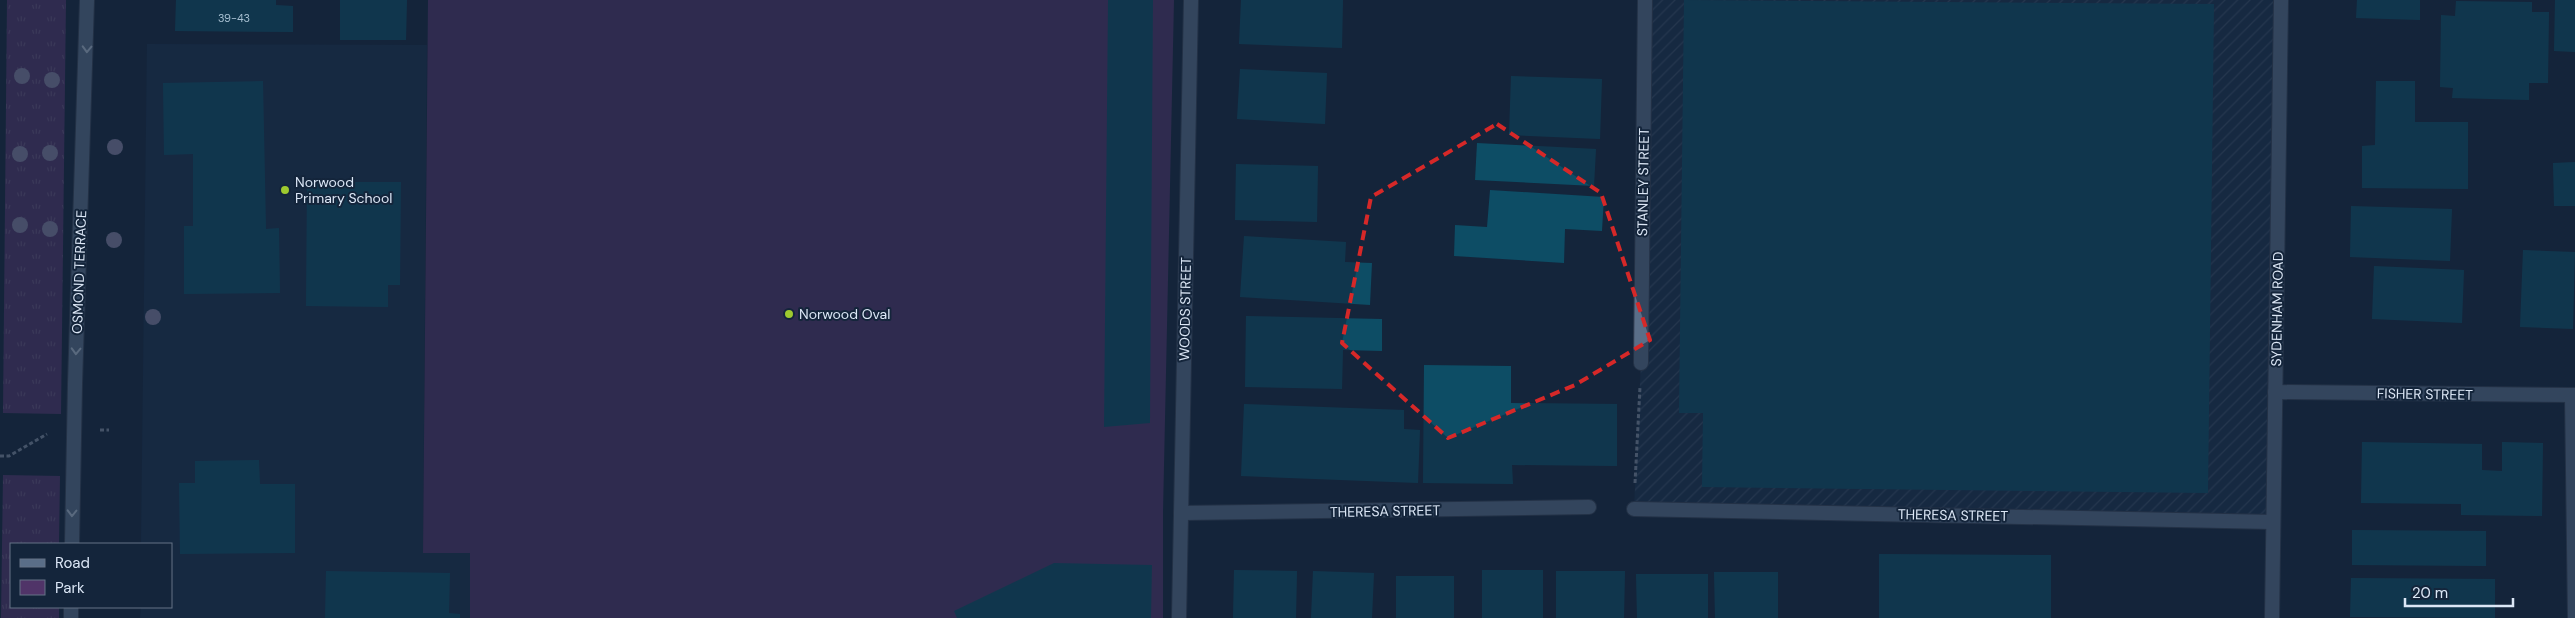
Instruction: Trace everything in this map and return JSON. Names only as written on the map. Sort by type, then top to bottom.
[{"type":"street","name":"OSMOND TERRACE","points":[[72,543],[74,384],[87,0]]},
{"type":"street","name":"STANLEY STREET","points":[[1641,363],[1645,0]]},
{"type":"street","name":"SYDENHAM ROAD","points":[[2272,618],[2281,0]]},
{"type":"street","name":"WOODS STREET","points":[[1178,618],[1191,7]]},
{"type":"street","name":"FISHER STREET","points":[[2275,392],[2574,395]]},
{"type":"street","points":[[2574,395],[2574,618]]},
{"type":"street","name":"THERESA STREET","points":[[1181,513],[1589,508]]},
{"type":"street","name":"THERESA STREET","points":[[1634,509],[2273,522]]},
{"type":"path","points":[[1634,509],[1641,363]]},
{"type":"highlighted area","points":[[1497,124],[1601,193],[1650,340],[1575,385],[1448,438],[1342,343],[1371,197]]},
{"type":"shaded area","points":[[1645,0],[2281,0],[2273,522],[1634,509],[1641,363]]},
{"type":"shaded area","name":"Norwood Primary School","points":[[147,44],[427,45],[423,552],[470,553],[470,618],[140,618],[141,608],[172,608],[172,543],[141,543]]},
{"type":"green space","points":[[7,0],[66,0],[61,414],[3,413]]},
{"type":"green space","name":"Norwood Oval","points":[[428,0],[1174,0],[1163,512],[1163,618],[470,618],[470,553],[423,553]]},
{"type":"green space","points":[[3,475],[60,476],[59,543],[10,543],[10,608],[59,608],[59,618],[1,618]]},
{"type":"building","points":[[176,0],[276,0],[276,5],[293,6],[293,32],[175,31]]},
{"type":"building","points":[[340,0],[407,0],[406,40],[340,40]]},
{"type":"building","points":[[1108,0],[1153,0],[1150,423],[1104,427]]},
{"type":"building","points":[[1241,0],[1343,0],[1342,48],[1239,44]]},
{"type":"building","points":[[1684,0],[2214,4],[2208,493],[1702,487],[1703,413],[1679,413]]},
{"type":"building","points":[[2357,0],[2420,0],[2420,20],[2356,18]]},
{"type":"building","points":[[2555,0],[2575,0],[2575,52],[2554,51]]},
{"type":"building","points":[[2456,1],[2532,2],[2532,12],[2549,12],[2548,83],[2529,83],[2529,100],[2452,98],[2453,88],[2440,87],[2441,15],[2455,16]]},
{"type":"building","points":[[1240,69],[1327,73],[1325,124],[1237,119]]},
{"type":"building","points":[[1511,76],[1602,79],[1600,139],[1509,135]]},
{"type":"building","points":[[263,81],[266,229],[279,228],[280,293],[184,294],[184,226],[193,226],[193,154],[164,155],[163,83]]},
{"type":"building","points":[[2376,81],[2415,81],[2415,122],[2468,122],[2468,189],[2362,188],[2362,146],[2375,145]]},
{"type":"building","points":[[1477,143],[1596,149],[1594,186],[1475,180]]},
{"type":"building","points":[[2575,162],[2575,206],[2554,206],[2553,163]]},
{"type":"building","points":[[1236,164],[1318,166],[1317,222],[1235,220]]},
{"type":"building","points":[[307,182],[401,182],[400,285],[388,285],[388,307],[306,306]]},
{"type":"building","points":[[1490,190],[1604,197],[1602,231],[1565,229],[1564,263],[1454,256],[1455,225],[1487,227]]},
{"type":"building","points":[[2351,206],[2452,209],[2450,261],[2350,257]]},
{"type":"building","points":[[1244,236],[1346,242],[1345,262],[1372,263],[1370,305],[1240,297]]},
{"type":"building","points":[[2523,250],[2575,252],[2573,329],[2520,327]]},
{"type":"building","points":[[2374,266],[2464,270],[2462,323],[2372,319]]},
{"type":"building","points":[[1246,316],[1382,319],[1382,351],[1343,350],[1342,389],[1245,387]]},
{"type":"building","points":[[1424,365],[1511,366],[1511,403],[1617,404],[1617,466],[1512,465],[1513,484],[1423,483]]},
{"type":"building","points":[[1244,404],[1404,410],[1404,429],[1420,430],[1418,483],[1241,476]]},
{"type":"building","points":[[2362,442],[2482,444],[2482,470],[2502,471],[2502,442],[2543,443],[2542,516],[2461,515],[2461,504],[2361,503]]},
{"type":"building","points":[[259,460],[260,484],[295,484],[295,553],[180,554],[179,483],[195,483],[195,461]]},
{"type":"building","points":[[2352,530],[2486,531],[2486,566],[2352,565]]},
{"type":"building","points":[[1879,554],[2051,555],[2051,618],[1879,618]]},
{"type":"building","points":[[1054,563],[1152,565],[1151,618],[957,618],[954,611]]},
{"type":"building","points":[[1234,570],[1297,571],[1296,618],[1233,618]]},
{"type":"building","points":[[1482,570],[1543,570],[1543,618],[1482,618]]},
{"type":"building","points":[[326,571],[450,573],[449,613],[460,614],[460,618],[325,618]]},
{"type":"building","points":[[1313,571],[1374,573],[1372,618],[1311,618]]},
{"type":"building","points":[[1556,571],[1625,571],[1624,618],[1556,618]]},
{"type":"building","points":[[1714,572],[1778,572],[1778,618],[1715,618]]},
{"type":"building","points":[[1636,574],[1708,574],[1708,618],[1637,618]]},
{"type":"building","points":[[1396,576],[1454,576],[1454,618],[1396,618]]},
{"type":"building","points":[[2351,578],[2495,579],[2495,618],[2350,617]]},
{"type":"place","name":"Norwood Primary School","points":[[285,190]]},
{"type":"place","name":"Norwood Oval","points":[[789,314]]}]
